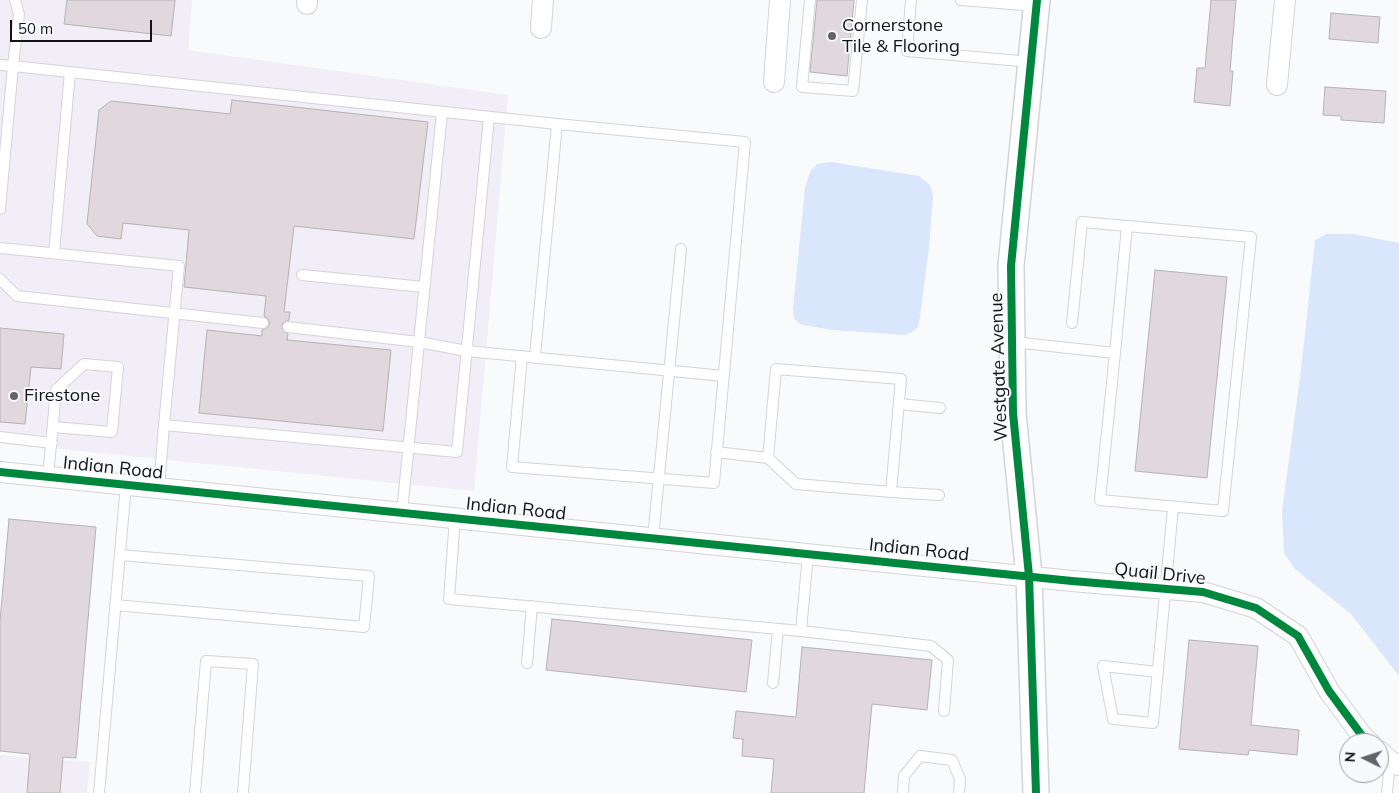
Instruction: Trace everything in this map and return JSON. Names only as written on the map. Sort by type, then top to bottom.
[{"type":"street","points":[[541,28],[543,0]]},
{"type":"street","points":[[774,82],[780,0]]},
{"type":"street","points":[[1276,85],[1285,0]]},
{"type":"street","name":"Westgate Avenue","points":[[1036,793],[1029,576],[1013,413],[1011,266],[1037,3]]},
{"type":"street","name":"Indian Road","points":[[0,472],[1029,576]]},
{"type":"street","name":"Quail Drive","points":[[1029,576],[1203,592],[1256,608],[1298,636],[1329,691],[1360,733]]},
{"type":"lane","points":[[0,209],[18,14],[15,0]]},
{"type":"lane","points":[[810,0],[802,87],[853,91],[862,0]]},
{"type":"lane","points":[[911,0],[907,51],[1031,62]]},
{"type":"lane","points":[[961,0],[1037,3]]},
{"type":"lane","points":[[0,64],[489,117],[745,142],[714,483],[512,467],[522,356]]},
{"type":"lane","points":[[54,253],[70,72]]},
{"type":"lane","points":[[402,512],[442,112]]},
{"type":"lane","points":[[164,425],[457,452],[489,117]]},
{"type":"lane","points":[[535,356],[557,124]]},
{"type":"lane","points":[[1072,323],[1082,222],[1251,237],[1222,511],[1100,500],[1127,226]]},
{"type":"lane","points":[[0,248],[179,266],[159,488]]},
{"type":"lane","points":[[653,538],[681,249]]},
{"type":"lane","points":[[302,275],[424,287]]},
{"type":"lane","points":[[0,279],[17,296],[263,322]]},
{"type":"lane","points":[[288,327],[419,342],[467,351],[535,356],[724,376]]},
{"type":"lane","points":[[1012,342],[1115,353]]},
{"type":"lane","points":[[48,476],[56,390],[84,364],[118,367],[112,432],[53,427]]},
{"type":"lane","points":[[768,458],[776,369],[901,379],[891,492]]},
{"type":"lane","points":[[899,404],[940,408]]},
{"type":"lane","points":[[0,438],[52,443]]},
{"type":"lane","points":[[716,452],[768,458],[796,484],[939,496]]},
{"type":"lane","points":[[99,793],[126,484]]},
{"type":"lane","points":[[1158,672],[1103,666],[1113,720],[1153,723],[1158,672],[1165,589],[1173,507]]},
{"type":"lane","points":[[455,518],[449,599],[801,631],[931,646],[948,660],[944,711]]},
{"type":"lane","points":[[801,631],[808,554]]},
{"type":"lane","points":[[116,605],[364,627],[369,576],[120,555]]},
{"type":"lane","points":[[527,663],[532,606]]},
{"type":"lane","points":[[774,683],[778,629]]},
{"type":"lane","points":[[195,793],[206,661],[253,664],[243,793]]},
{"type":"lane","points":[[902,793],[904,776],[920,756],[952,760],[960,779],[959,793]]},
{"type":"shaded area","points":[[0,0],[192,0],[188,50],[508,95],[474,491],[0,443]]},
{"type":"shaded area","points":[[0,755],[90,762],[87,793],[0,793]]},
{"type":"water","points":[[831,162],[919,176],[930,185],[933,196],[929,248],[918,327],[912,332],[905,335],[833,330],[802,325],[794,319],[793,308],[805,188],[810,172],[817,164]]},
{"type":"water","points":[[1326,234],[1354,234],[1399,243],[1399,676],[1351,614],[1295,569],[1284,553],[1282,511],[1301,370],[1315,240]]},
{"type":"building","points":[[67,0],[175,0],[171,36],[64,24]]},
{"type":"building","name":"Cornerstone Tile & Flooring","points":[[817,0],[854,0],[847,76],[810,72]]},
{"type":"building","points":[[1211,0],[1236,0],[1230,71],[1233,71],[1230,106],[1194,102],[1197,68],[1205,68]]},
{"type":"building","points":[[1331,13],[1380,17],[1378,43],[1329,39]]},
{"type":"building","points":[[1325,87],[1386,91],[1384,123],[1341,120],[1341,116],[1323,115]]},
{"type":"building","points":[[232,100],[428,122],[414,239],[294,226],[284,312],[290,312],[289,320],[283,323],[282,329],[288,334],[287,340],[391,350],[383,431],[199,413],[207,330],[262,336],[262,330],[268,327],[270,323],[264,316],[266,296],[184,287],[189,230],[123,223],[121,239],[97,236],[87,224],[99,110],[111,101],[230,114]]},
{"type":"building","points":[[1155,270],[1227,277],[1207,478],[1135,471]]},
{"type":"building","name":"Firestone","points":[[0,328],[64,334],[61,369],[31,367],[25,424],[0,422]]},
{"type":"building","points":[[9,519],[96,527],[76,758],[63,757],[60,793],[27,793],[30,754],[0,751],[0,621]]},
{"type":"building","points":[[552,619],[752,640],[746,692],[546,670]]},
{"type":"building","points":[[1189,640],[1258,646],[1251,725],[1299,730],[1297,755],[1249,750],[1248,755],[1179,749]]},
{"type":"building","points":[[802,647],[932,660],[927,710],[872,704],[864,793],[771,793],[774,759],[742,756],[743,739],[733,738],[736,711],[796,717]]},
{"type":"cycle path","points":[[1036,793],[1029,576],[1013,413],[1011,266],[1037,0]]},
{"type":"cycle path","points":[[0,472],[1072,581],[1203,592],[1256,608],[1298,636],[1329,691],[1360,733]]},
{"type":"place","name":"Cornerstone Tile & Flooring","points":[[832,36]]},
{"type":"place","name":"Firestone","points":[[14,396]]}]
